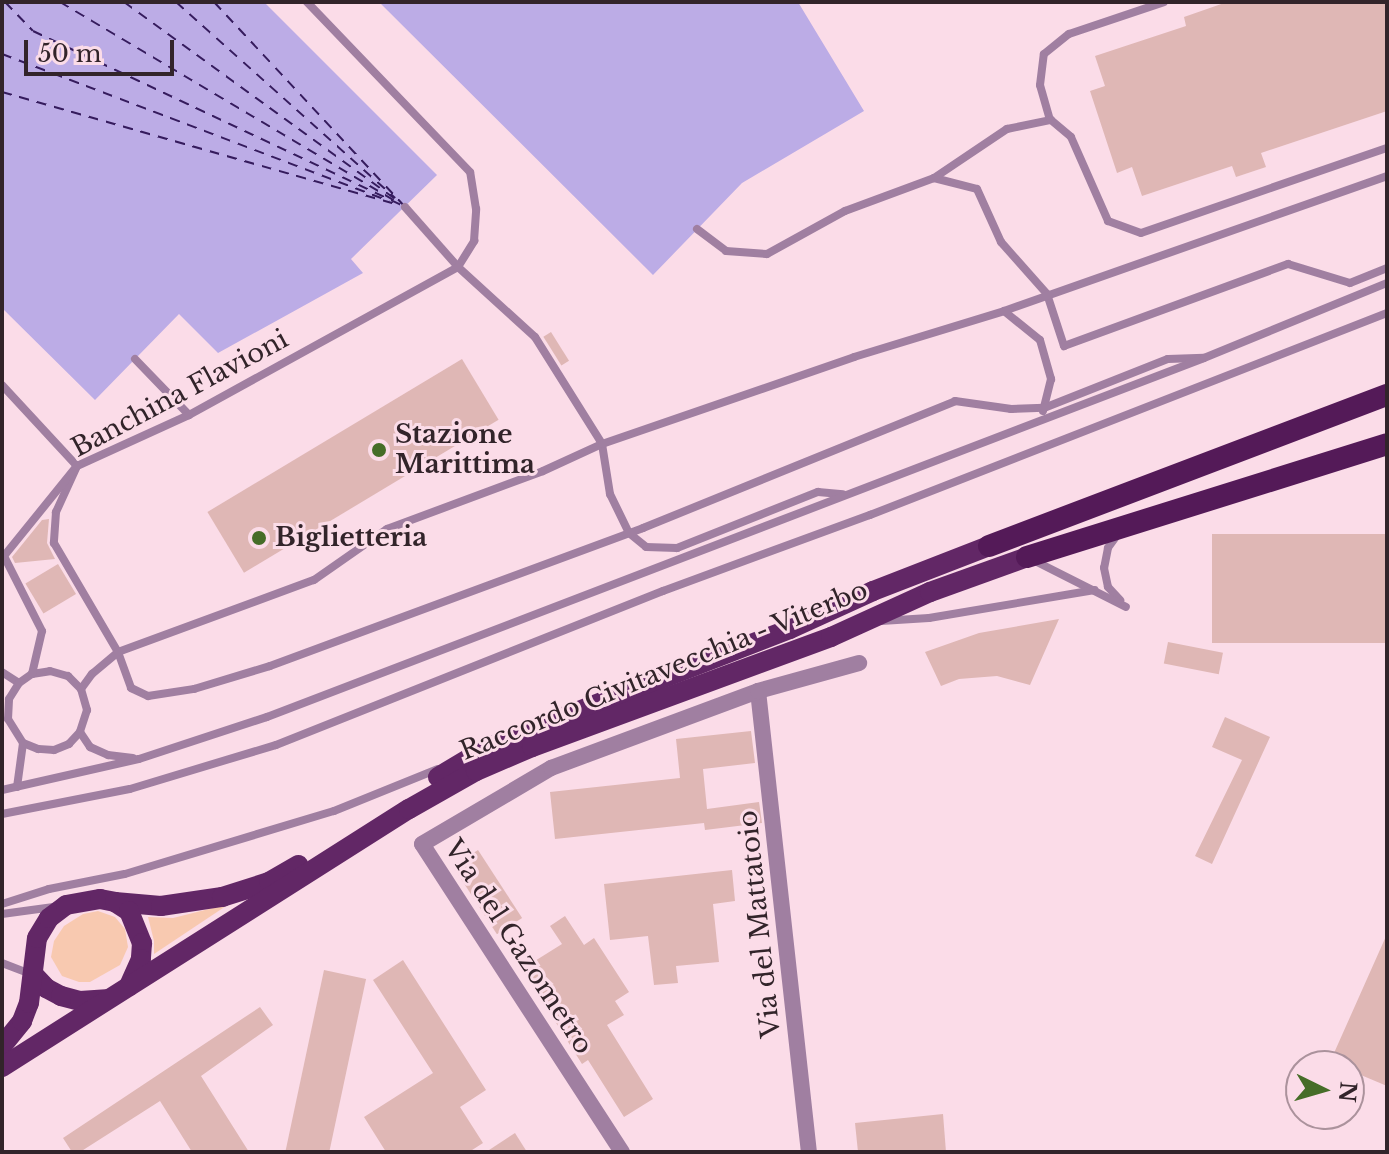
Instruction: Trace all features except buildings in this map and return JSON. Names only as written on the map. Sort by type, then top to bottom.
[{"type":"highway","points":[[989,546],[1387,395]]},
{"type":"highway","points":[[1027,557],[1387,444]]},
{"type":"main road","name":"Raccordo Civitavecchia - Viterbo","points":[[115,902],[161,906],[189,904],[269,882],[483,750],[790,629],[873,591],[989,546]]},
{"type":"main road","name":"Raccordo Civitavecchia - Viterbo","points":[[129,986],[409,809],[476,771],[864,622],[930,592],[1027,557]]},
{"type":"main road","points":[[2,1046],[22,1021],[34,975],[32,956],[37,938],[49,918],[66,905],[84,900],[115,902],[129,911],[142,943],[141,959],[129,986],[2,1067]]},
{"type":"main road","points":[[34,975],[61,996],[80,1001],[111,998]]},
{"type":"street","name":"Via del Gazometro","points":[[622,1152],[422,844],[551,768],[758,691],[859,663]]},
{"type":"street","name":"Via del Mattatoio","points":[[758,691],[809,1152]]},
{"type":"lane","points":[[307,2],[470,172],[476,209],[474,241],[458,267]]},
{"type":"lane","points":[[1164,2],[1069,34],[1044,54],[1040,85],[1050,120],[1071,137],[1108,221],[1141,233],[1387,148]]},
{"type":"lane","points":[[697,229],[726,251],[767,254],[845,211],[934,178],[1007,129],[1050,120]]},
{"type":"lane","points":[[81,689],[92,674],[118,652],[314,580],[387,529],[543,471],[602,444],[854,357],[1004,311],[1387,176]]},
{"type":"lane","points":[[934,178],[977,189],[1001,242],[1047,294],[1064,346],[1288,264],[1350,283],[1387,268]]},
{"type":"lane","points":[[405,207],[458,267],[535,337],[602,444],[610,494],[629,533],[646,547],[677,548],[818,492],[845,494]]},
{"type":"lane","name":"Banchina Flavioni","points":[[32,674],[42,631],[4,556],[77,466],[189,415],[458,267]]},
{"type":"lane","points":[[2,790],[139,759],[398,669],[1204,358],[1387,283]]},
{"type":"lane","points":[[1004,311],[1040,340],[1051,379],[1038,421]]},
{"type":"lane","points":[[2,814],[130,789],[276,745],[663,591],[885,509],[1387,313]]},
{"type":"lane","points":[[2,385],[77,466],[56,512],[54,543],[118,652],[131,688],[148,696],[194,689],[270,666],[629,533],[955,401],[1011,409],[1044,408],[1168,359],[1204,358]]},
{"type":"lane","points":[[135,359],[189,415]]},
{"type":"lane","points":[[989,546],[1027,557],[1126,607],[1108,587],[1104,568],[1108,548],[1126,524]]},
{"type":"lane","points":[[864,622],[929,618],[1095,590]]},
{"type":"lane","points":[[50,671],[68,676],[81,689],[87,710],[80,732],[69,744],[54,750],[38,749],[23,743],[5,719],[9,699],[19,683],[32,674],[50,671]]},
{"type":"lane","points":[[2,672],[19,683]]},
{"type":"lane","points":[[80,732],[90,747],[139,759]]},
{"type":"lane","points":[[17,787],[23,743]]},
{"type":"lane","points":[[2,904],[49,889],[125,874],[334,811],[483,750]]},
{"type":"lane","points":[[2,914],[66,905]]},
{"type":"lane","points":[[2,963],[34,975]]},
{"type":"shaded area","points":[[2,2],[264,2],[437,175],[351,259],[363,273],[218,353],[179,314],[95,400],[2,308]]},
{"type":"shaded area","points":[[379,2],[798,2],[864,111],[742,183],[653,275]]},
{"type":"shaded area","points":[[229,904],[154,954],[148,917],[173,918]]},
{"type":"shaded area","points":[[98,911],[115,917],[125,929],[128,947],[120,965],[90,982],[62,976],[51,957],[54,941],[64,926],[83,914]]},
{"type":"ferry route","points":[[5,2],[33,31],[404,206]]},
{"type":"ferry route","points":[[60,2],[394,200]]},
{"type":"ferry route","points":[[124,2],[401,203]]},
{"type":"ferry route","points":[[176,2],[395,198]]},
{"type":"ferry route","points":[[214,2],[404,206]]},
{"type":"ferry route","points":[[2,54],[389,201]]},
{"type":"ferry route","points":[[2,92],[396,204]]},
{"type":"place","name":"Stazione Marittima","points":[[379,450]]},
{"type":"place","name":"Biglietteria","points":[[259,538]]}]
